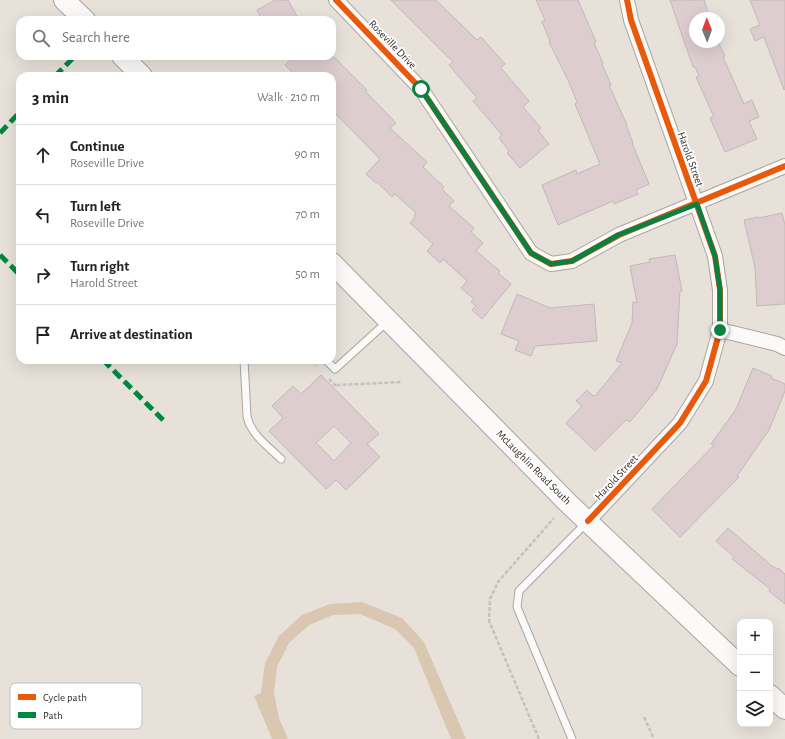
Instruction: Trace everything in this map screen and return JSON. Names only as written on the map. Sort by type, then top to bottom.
[{"type":"main road","points":[[64,0],[81,16]]},
{"type":"main road","points":[[126,60],[138,72]]},
{"type":"main road","name":"McLaughlin Road South","points":[[336,267],[588,521],[737,663]]},
{"type":"main road","points":[[773,698],[785,709]]},
{"type":"street","name":"Roseville Drive","points":[[336,0],[421,89],[531,253],[551,264],[572,261],[618,235],[697,204],[785,166]]},
{"type":"street","name":"Harold Street","points":[[588,521],[680,423],[706,381],[720,330],[720,290],[715,256],[631,20],[627,0]]},
{"type":"street","points":[[720,330],[777,344],[785,348]]},
{"type":"lane","points":[[330,364],[335,369],[388,320]]},
{"type":"lane","points":[[244,364],[248,424],[281,459]]},
{"type":"lane","points":[[572,739],[517,607],[517,595],[518,591],[588,521]]},
{"type":"path","points":[[315,364],[321,371]]},
{"type":"path","points":[[326,376],[336,387],[338,385],[402,382]]},
{"type":"path","points":[[644,717],[654,739]]},
{"type":"shaded area","points":[[362,602],[402,618],[424,642],[466,739],[451,739],[414,648],[395,629],[360,614],[333,615],[309,625],[289,643],[277,667],[274,693],[279,718],[288,739],[272,739],[254,696],[261,693],[265,663],[279,636],[302,615],[330,604]]},
{"type":"building","points":[[275,0],[288,0],[297,16],[260,16],[257,10]]},
{"type":"building","points":[[391,0],[436,0],[477,40],[481,37],[505,64],[501,68],[529,101],[523,107],[541,128],[538,130],[549,144],[520,168],[507,153],[509,151],[499,138],[502,135],[473,101],[477,98],[449,65],[453,62]]},
{"type":"building","points":[[536,0],[578,0],[596,42],[594,43],[611,85],[609,85],[627,125],[632,143],[649,184],[636,190],[638,194],[614,204],[613,201],[558,225],[542,185],[576,170],[577,174],[600,164],[575,104],[577,102],[568,80],[549,42],[550,41],[542,22],[545,20]]},
{"type":"building","points":[[670,0],[704,0],[708,12],[689,12],[689,48],[721,48],[725,56],[723,57],[744,104],[752,100],[759,117],[749,121],[757,139],[725,152],[710,118],[714,117],[696,77],[699,76],[695,67],[693,67]]},
{"type":"building","points":[[750,0],[785,0],[784,90],[764,37],[755,41],[750,29],[760,25]]},
{"type":"building","points":[[336,59],[367,90],[366,92],[396,123],[390,128],[427,162],[423,167],[444,187],[442,189],[454,201],[449,206],[474,228],[471,232],[483,243],[476,251],[500,271],[498,273],[511,284],[482,319],[472,310],[476,306],[471,302],[474,299],[461,288],[467,281],[443,259],[440,263],[427,251],[433,244],[410,223],[415,217],[414,216],[416,213],[395,194],[392,197],[377,182],[376,183],[366,174],[380,159],[336,114],[336,72],[292,72],[285,65],[290,60]]},
{"type":"building","points":[[782,213],[785,225],[785,304],[757,306],[755,268],[744,220]]},
{"type":"building","points":[[675,255],[682,291],[680,291],[677,344],[657,389],[630,422],[626,420],[595,451],[566,423],[582,406],[576,401],[587,390],[595,396],[622,363],[616,361],[632,323],[633,302],[637,303],[630,266],[650,262],[649,259]]},
{"type":"building","points":[[517,294],[550,308],[594,304],[597,341],[535,346],[531,356],[515,350],[519,341],[501,334]]},
{"type":"building","points":[[753,368],[772,376],[771,378],[785,384],[785,391],[769,430],[737,476],[739,477],[680,537],[652,509],[714,445],[711,444],[736,409]]},
{"type":"building","points":[[321,375],[379,434],[367,444],[380,457],[346,490],[336,480],[326,489],[269,431],[283,418],[272,406],[293,386],[301,394]],"holes":[[[334,426],[351,443],[334,461],[316,443]]]},
{"type":"building","points":[[728,528],[772,566],[777,569],[778,568],[785,574],[785,604],[769,591],[770,589],[732,559],[734,557],[716,541]]},
{"type":"marked path","points":[[59,72],[71,60]]},
{"type":"marked path","points":[[0,133],[16,116]]},
{"type":"marked path","points":[[0,255],[16,271]]},
{"type":"marked path","points":[[107,364],[165,422]]},
{"type":"cycle path","points":[[336,0],[421,89],[531,253],[551,264],[572,261],[619,235],[785,166]]},
{"type":"cycle path","points":[[588,521],[680,423],[706,381],[720,330],[720,290],[715,256],[631,20],[627,0]]},
{"type":"route","points":[[421,89],[531,253],[551,264],[572,261],[618,235],[697,204],[715,256],[720,290],[720,330]]}]
